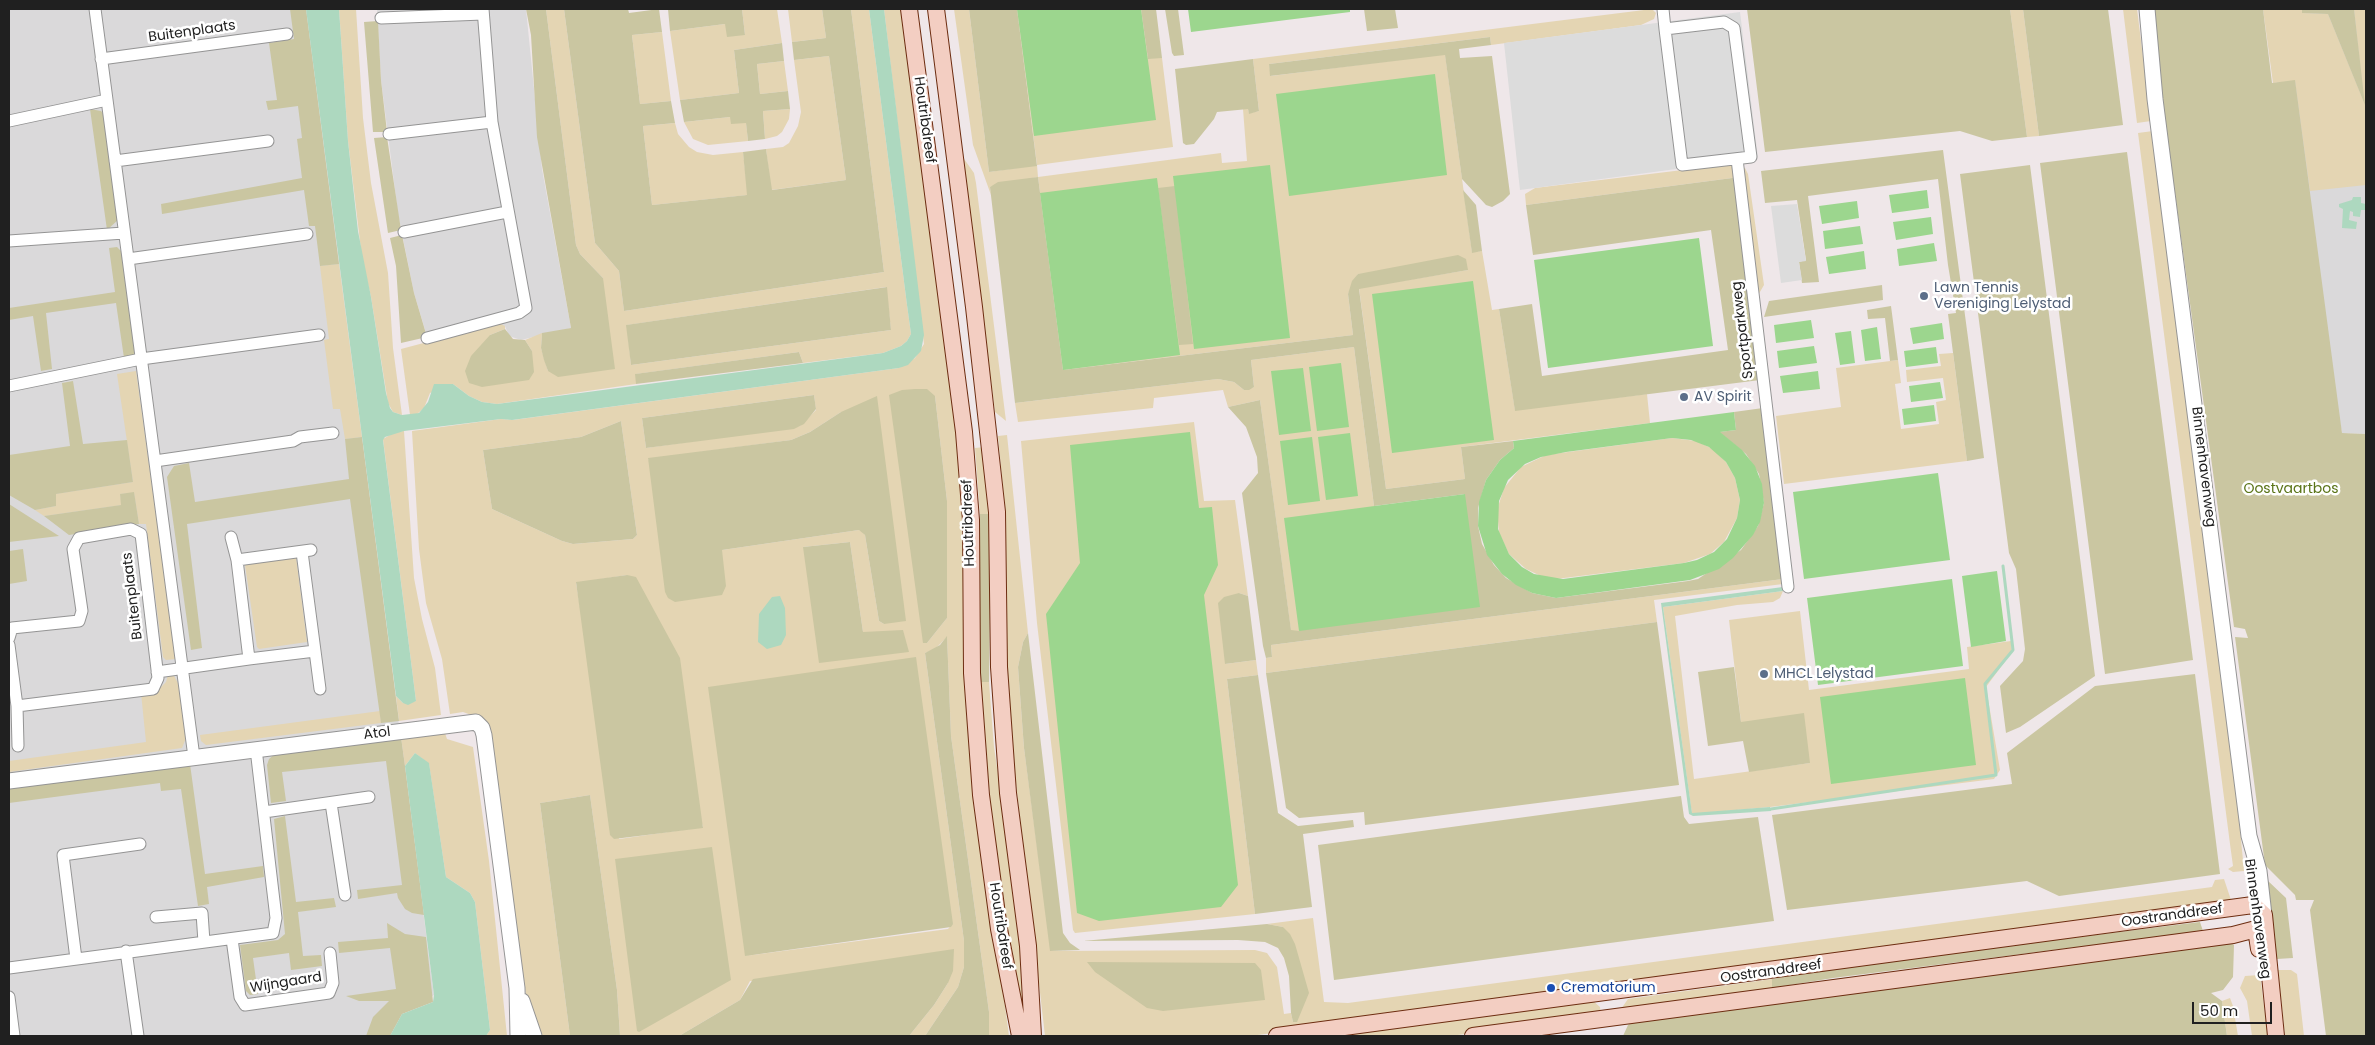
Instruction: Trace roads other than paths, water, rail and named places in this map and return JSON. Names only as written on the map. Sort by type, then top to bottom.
[{"type":"main road","name":"Houtribdreef","points":[[909,9],[964,432],[971,520],[972,673],[981,795],[1000,929],[1020,1036]]},
{"type":"main road","name":"Houtribdreef","points":[[936,9],[974,307],[997,512],[999,667],[1008,793],[1026,930],[1033,1003],[1031,1017],[1033,1036]]},
{"type":"main road","name":"Binnenhavenweg","points":[[2258,917],[2270,966],[2271,1002],[2276,1036]]},
{"type":"main road","name":"Oostranddreef","points":[[1277,1036],[2258,917]]},
{"type":"main road","name":"Oostranddreef","points":[[1473,1036],[2224,936],[2258,917]]},
{"type":"main road","name":"Houtribdreef","points":[[1033,1003],[1039,1017],[1041,1036]]},
{"type":"main road","points":[[1013,1006],[1013,1036]]},
{"type":"street","points":[[95,9],[194,757]]},
{"type":"street","points":[[1663,9],[1665,29],[1682,165],[1751,157],[1734,28],[1724,22],[1665,29]]},
{"type":"street","name":"Binnenhavenweg","points":[[2139,9],[2155,99]]},
{"type":"street","name":"Binnenhavenweg","points":[[2147,9],[2155,99],[2250,836],[2257,861],[2258,917]]},
{"type":"street","points":[[382,18],[483,11],[492,122],[526,308],[519,313],[427,338]]},
{"type":"street","name":"Buitenplaats","points":[[101,59],[287,34]]},
{"type":"street","points":[[9,121],[107,100]]},
{"type":"street","points":[[389,134],[492,122]]},
{"type":"street","points":[[115,161],[268,141]]},
{"type":"street","name":"Sportparkweg","points":[[1737,159],[1788,587]]},
{"type":"street","points":[[404,232],[507,212]]},
{"type":"street","points":[[9,241],[124,233]]},
{"type":"street","points":[[128,259],[307,234]]},
{"type":"street","points":[[9,386],[141,359],[319,335]]},
{"type":"street","points":[[155,460],[293,441],[300,437],[333,433]]},
{"type":"street","name":"Buitenplaats","points":[[9,638],[12,628],[79,620],[82,611],[73,549],[79,538],[131,529],[141,534],[157,672]]},
{"type":"street","points":[[231,537],[237,560],[249,660]]},
{"type":"street","points":[[237,560],[307,551],[320,689]]},
{"type":"street","points":[[9,644],[17,706],[18,746]]},
{"type":"street","points":[[17,706],[153,689],[158,678],[157,672],[315,651]]},
{"type":"street","name":"Atol","points":[[9,781],[476,722],[482,728],[484,735],[517,988],[518,1036]]},
{"type":"street","points":[[9,968],[273,933],[276,918],[256,749]]},
{"type":"street","points":[[264,812],[369,797]]},
{"type":"street","points":[[331,802],[345,895]]},
{"type":"street","points":[[76,959],[63,855],[140,844]]},
{"type":"street","points":[[156,917],[202,913],[204,942]]},
{"type":"street","name":"Wijngaard","points":[[232,939],[240,997],[246,1005],[329,994],[333,983],[330,952]]},
{"type":"street","points":[[126,951],[138,1036]]},
{"type":"street","name":"Atol","points":[[517,988],[534,1036]]},
{"type":"street","points":[[9,997],[14,1036]]},
{"type":"waterway","points":[[1771,809],[1996,775],[1985,684],[2013,650],[2003,566]]},
{"type":"place","name":"Lawn Tennis Vereniging Lelystad","points":[[1924,296]]},
{"type":"place","name":"AV Spirit","points":[[1684,397]]},
{"type":"place","name":"MHCL Lelystad","points":[[1764,674]]},
{"type":"place","name":"Crematorium","points":[[1551,988]]},
{"type":"park label","name":"Oostvaartbos","points":[[2291,489]]}]
